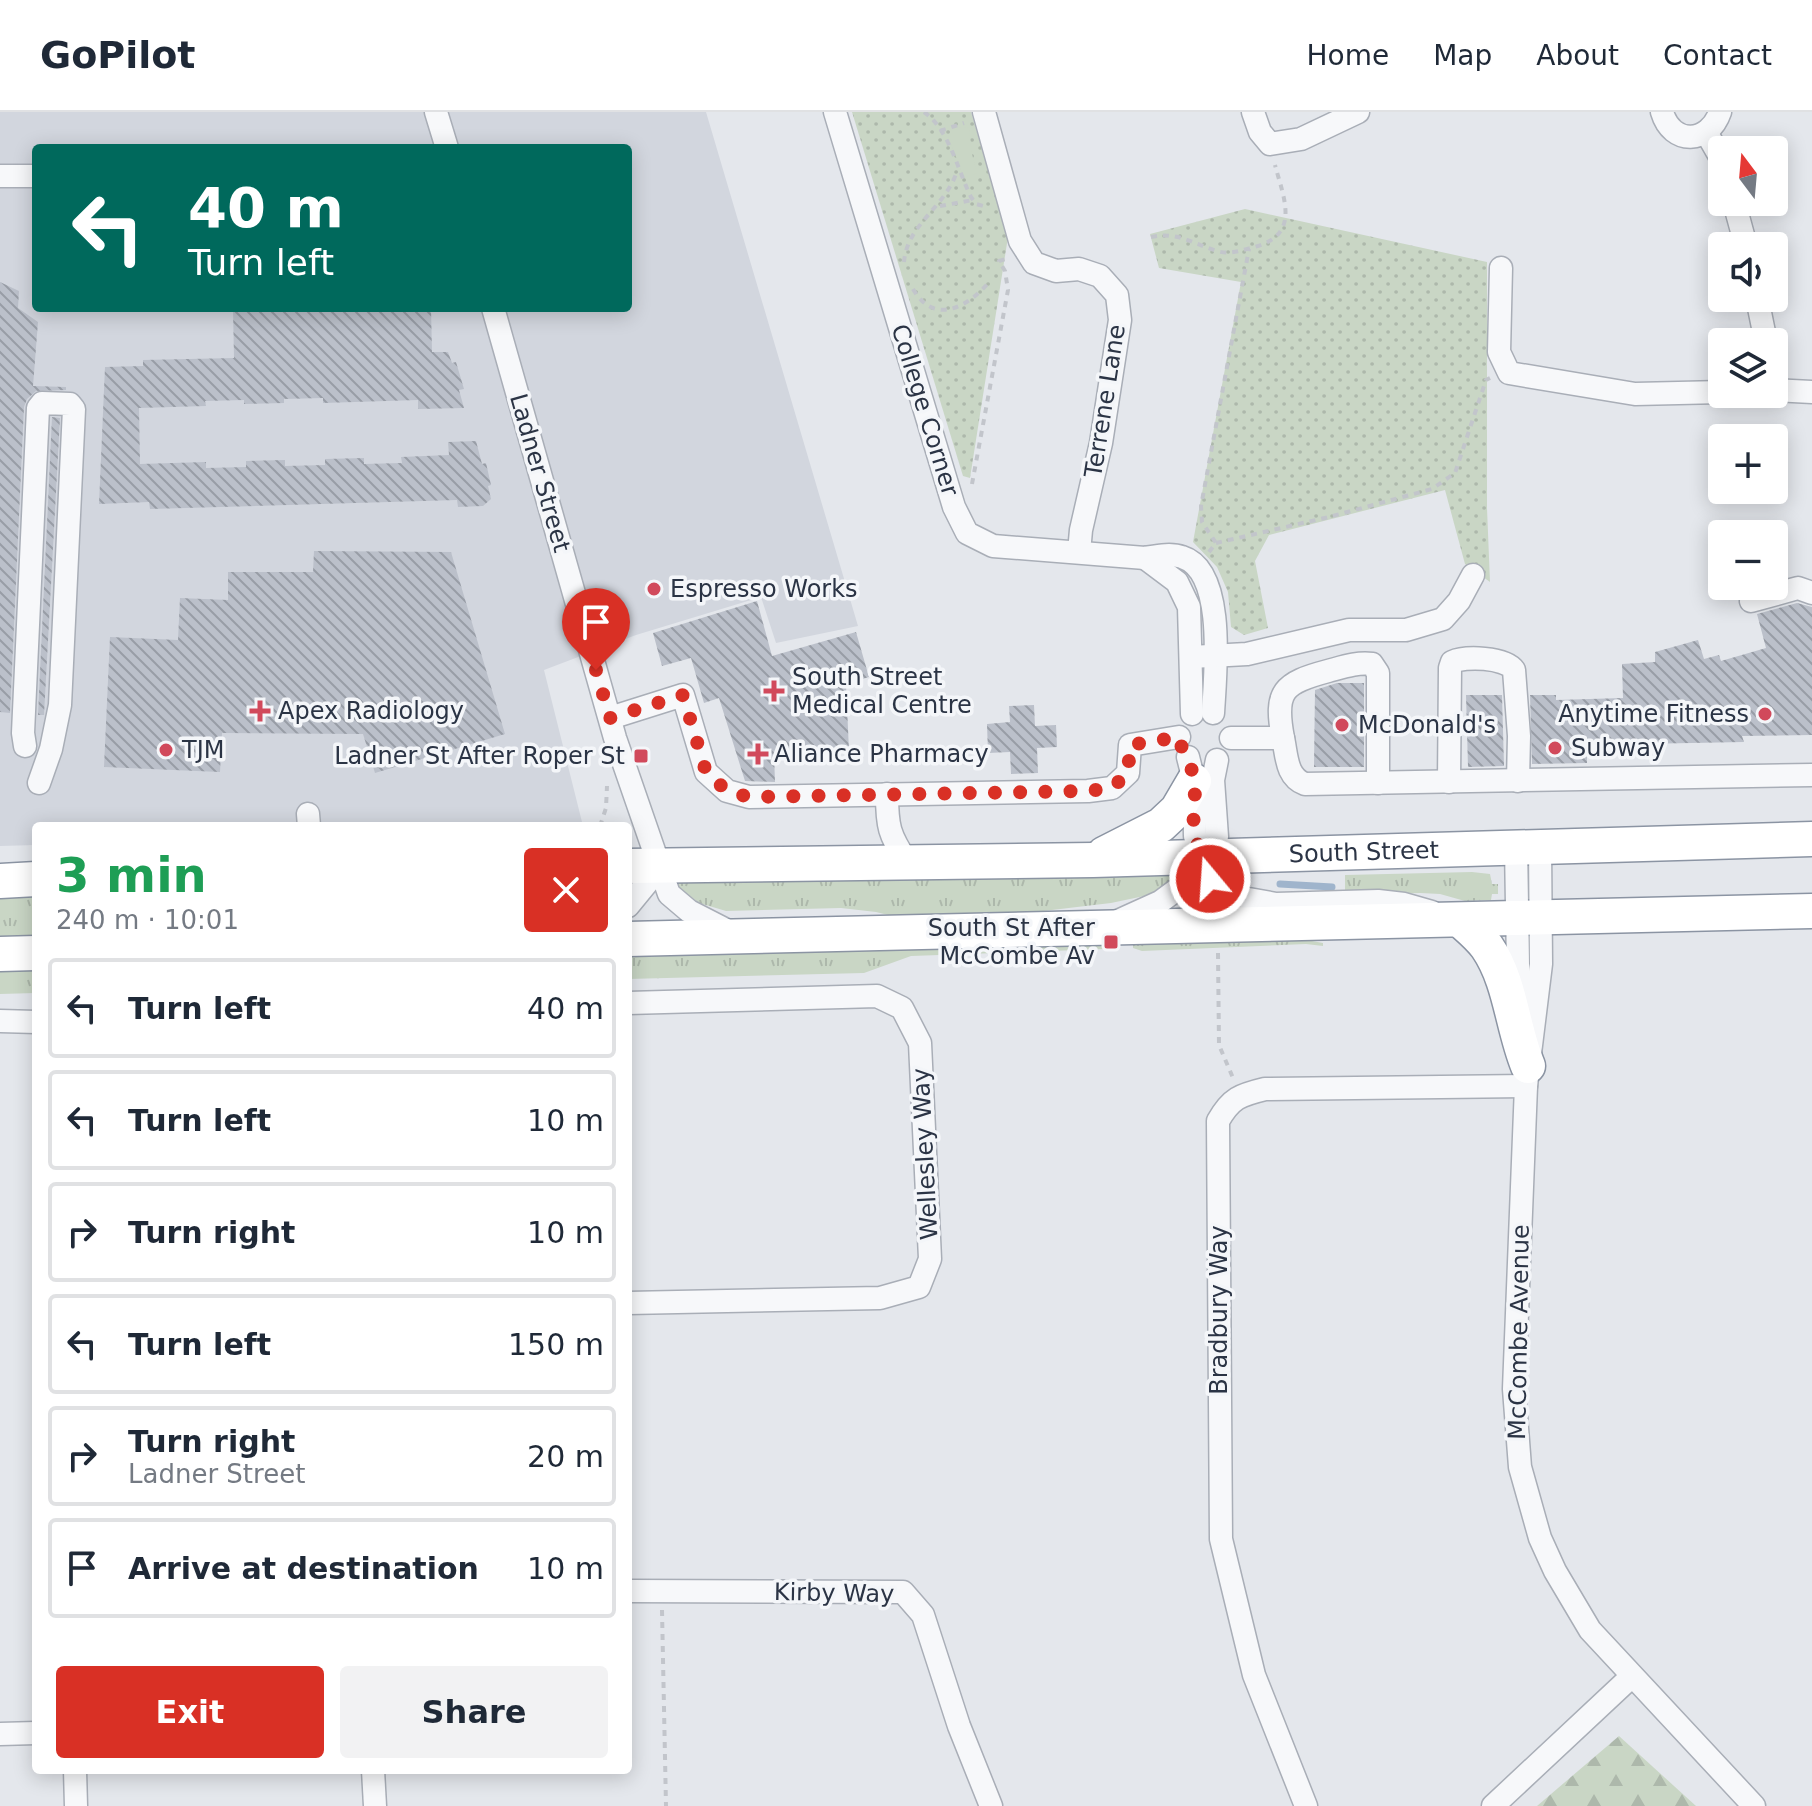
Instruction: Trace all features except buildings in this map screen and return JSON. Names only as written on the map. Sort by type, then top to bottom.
[{"type":"highway","points":[[1093,860],[1161,825],[1177,810],[1195,759]]},
{"type":"highway","name":"South Street","points":[[644,866],[1093,860],[1812,839]]},
{"type":"highway","points":[[0,881],[32,879]]},
{"type":"highway","points":[[632,939],[1812,911]]},
{"type":"highway","points":[[1460,920],[1486,945],[1497,965],[1506,987],[1527,1076]]},
{"type":"highway","points":[[0,954],[32,953]]},
{"type":"street","points":[[436,112],[446,144]]},
{"type":"street","name":"College Corner","points":[[835,112],[954,507],[967,533],[993,546],[1145,558],[1183,557],[1203,573],[1212,602],[1215,656],[1203,714]]},
{"type":"street","points":[[1253,112],[1260,132],[1270,144],[1301,139],[1358,112]]},
{"type":"street","points":[[1662,112],[1666,123],[1680,134],[1698,136],[1715,124],[1720,112]]},
{"type":"street","name":"Terrene Lane","points":[[977,116],[1020,241],[1034,263],[1056,271],[1079,269],[1100,276],[1117,295],[1120,320],[1101,443],[1079,552]]},
{"type":"street","points":[[1706,132],[1708,136]]},
{"type":"street","points":[[0,176],[32,176]]},
{"type":"street","points":[[1501,268],[1499,352],[1509,373],[1635,394],[1708,392]]},
{"type":"street","name":"Ladner Street","points":[[494,312],[610,718],[644,866],[689,911],[739,937]]},
{"type":"street","points":[[1788,391],[1812,392]]},
{"type":"street","points":[[25,746],[23,727],[38,408],[42,403],[70,404],[74,409],[60,705],[51,749],[39,783]]},
{"type":"street","points":[[1145,558],[1165,571],[1183,592],[1189,607],[1191,657],[1203,714]]},
{"type":"street","points":[[1191,657],[1247,654],[1349,630],[1406,630],[1443,619],[1459,601],[1473,575]]},
{"type":"street","points":[[1751,601],[1798,588],[1812,593]]},
{"type":"street","points":[[1449,782],[1450,668],[1452,662],[1460,659],[1499,660],[1507,662],[1514,670],[1519,736],[1518,781]]},
{"type":"street","points":[[1378,783],[1378,673],[1372,664],[1360,662],[1302,678],[1285,691],[1277,710],[1283,738],[1291,774],[1296,781],[1305,784],[1378,783],[1518,781],[1812,775]]},
{"type":"street","points":[[610,718],[683,695],[706,772],[727,791],[749,797],[1088,791],[1112,788],[1128,773],[1130,745],[1195,759],[1224,755],[1231,738],[1227,724],[1203,714],[1185,720],[1195,759],[1195,836],[1213,885],[1231,895],[1276,904],[1395,902],[1460,920]]},
{"type":"street","points":[[1231,738],[1283,738]]},
{"type":"street","points":[[1051,930],[1116,922],[1160,902],[1183,885],[1217,837],[1213,780],[1195,759]]},
{"type":"street","points":[[887,794],[887,825],[892,840],[907,862]]},
{"type":"street","name":"McCombe Avenue","points":[[1528,846],[1529,917],[1541,964],[1527,1076],[1514,1389],[1520,1467],[1532,1516],[1555,1571],[1590,1630],[1754,1806]]},
{"type":"street","points":[[632,896],[644,866]]},
{"type":"street","name":"Wellesley Way","points":[[632,1003],[877,996],[902,1008],[920,1043],[930,1259],[919,1287],[880,1298],[632,1303]]},
{"type":"street","points":[[0,1021],[32,1022]]},
{"type":"street","points":[[1240,1095],[1265,1089],[1527,1076]]},
{"type":"street","name":"Bradbury Way","points":[[1240,1095],[1218,1121],[1221,1539],[1254,1675],[1306,1806]]},
{"type":"street","name":"Kirby Way","points":[[632,1591],[903,1592],[923,1615],[959,1726],[991,1806]]},
{"type":"street","points":[[1493,1806],[1631,1677]]},
{"type":"street","points":[[0,1734],[32,1733]]},
{"type":"street","points":[[75,1774],[76,1806]]},
{"type":"street","points":[[373,1774],[375,1806]]},
{"type":"path","points":[[924,112],[931,116],[940,131],[973,200],[990,208]]},
{"type":"path","points":[[940,131],[977,116]]},
{"type":"path","points":[[1151,237],[1182,236],[1220,252],[1270,243],[1282,232],[1287,212],[1270,144]]},
{"type":"path","points":[[904,267],[905,251],[910,240],[918,226],[938,207],[958,169]]},
{"type":"path","points":[[938,207],[973,200]]},
{"type":"path","points":[[1216,543],[1202,522],[1201,506],[1249,249]]},
{"type":"path","points":[[971,488],[1008,290],[1005,271],[999,261],[1006,259],[1009,251]]},
{"type":"path","points":[[911,284],[919,299],[931,308],[950,310],[970,303],[990,281]]},
{"type":"path","points":[[1206,555],[1216,543],[1432,489],[1455,473],[1486,380],[1509,373]]},
{"type":"path","points":[[1218,952],[1219,1045],[1240,1095]]},
{"type":"path","points":[[662,1592],[666,1806]]},
{"type":"shaded area","points":[[0,112],[706,112],[858,626],[776,643],[761,597],[636,635],[544,670],[582,822],[32,822],[32,845],[0,846]]},
{"type":"green space","points":[[852,112],[971,112],[1008,237],[970,478],[963,476]]},
{"type":"green space","points":[[955,128],[969,128],[977,173],[964,178],[948,136]]},
{"type":"green space","points":[[1245,209],[1487,262],[1490,582],[1465,564],[1445,490],[1269,535],[1255,561],[1268,628],[1244,635],[1231,627],[1228,592],[1217,567],[1193,542],[1241,282],[1159,268],[1150,234]]},
{"type":"green space","points":[[1176,869],[1181,881],[1149,895],[1111,903],[1018,914],[908,920],[841,908],[726,911],[699,903],[676,885],[681,881]]},
{"type":"green space","points":[[1490,874],[1492,884],[1498,884],[1498,894],[1492,894],[1491,900],[1465,901],[1440,894],[1420,893],[1345,895],[1345,875]]},
{"type":"green space","points":[[32,895],[32,940],[0,940],[0,896]]},
{"type":"green space","points":[[1290,937],[1323,943],[1323,946],[1306,944],[1142,951],[1133,948],[1133,939]]},
{"type":"green space","points":[[1105,942],[1105,949],[911,956],[864,973],[632,979],[632,952]]},
{"type":"green space","points":[[32,967],[32,993],[0,994],[0,968]]},
{"type":"green space","points":[[1619,1736],[1696,1806],[1537,1806]]},
{"type":"waterway","points":[[1280,884],[1332,887]]},
{"type":"place","name":"Espresso Works","points":[[654,589]]},
{"type":"place","name":"South Street Medical Centre","points":[[774,691]]},
{"type":"place","name":"Apex Radiology","points":[[260,711]]},
{"type":"place","name":"Anytime Fitness","points":[[1765,714]]},
{"type":"place","name":"McDonald's","points":[[1342,725]]},
{"type":"place","name":"Subway","points":[[1555,748]]},
{"type":"place","name":"TJM","points":[[166,750]]},
{"type":"place","name":"Aliance Pharmacy","points":[[758,754]]},
{"type":"place","name":"Ladner St After Roper St","points":[[641,756]]},
{"type":"place","name":"South St After McCombe Av","points":[[1111,942]]},
{"type":"route","points":[[596,670],[610,718],[683,695],[706,772],[727,791],[749,797],[1088,791],[1112,788],[1128,773],[1130,745],[1179,737],[1194,781],[1195,836],[1210,879]]}]
